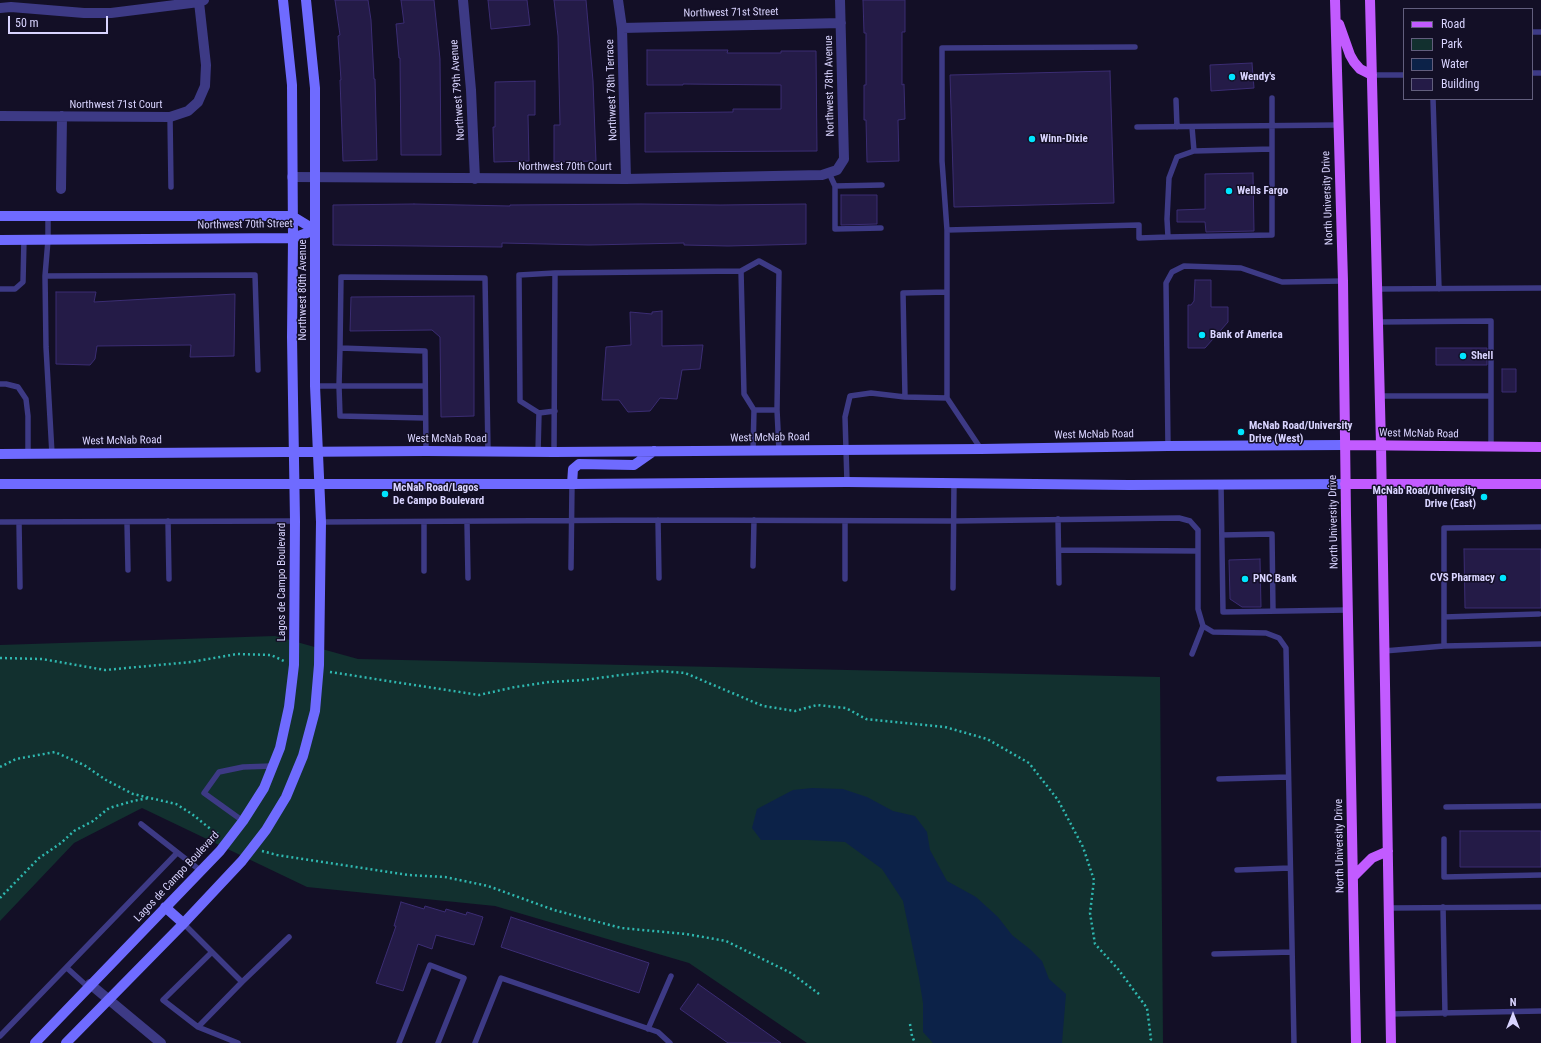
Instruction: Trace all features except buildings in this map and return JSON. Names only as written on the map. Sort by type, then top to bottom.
[{"type":"main road","name":"North University Drive","points":[[1335,0],[1343,281],[1347,610],[1356,1043]]},
{"type":"main road","points":[[1370,0],[1381,445],[1391,1043]]},
{"type":"main road","points":[[1336,15],[1350,55],[1354,62],[1360,69],[1372,75]]},
{"type":"main road","name":"West McNab Road","points":[[1345,445],[1541,447]]},
{"type":"main road","points":[[1345,484],[1541,484]]},
{"type":"main road","points":[[1353,877],[1364,864],[1372,858],[1388,851]]},
{"type":"street","name":"Northwest 80th Avenue","points":[[283,0],[292,85],[292,337],[294,484]]},
{"type":"street","name":"Northwest 80th Avenue","points":[[306,0],[315,88],[315,386],[319,484]]},
{"type":"street","name":"Northwest 79th Avenue","points":[[463,0],[471,90],[475,179]]},
{"type":"street","name":"Northwest 78th Terrace","points":[[618,0],[622,28],[626,179]]},
{"type":"street","name":"Northwest 78th Avenue","points":[[833,172],[844,159],[840,0]]},
{"type":"street","name":"Northwest 71st Court","points":[[0,8],[11,7],[84,12],[111,12],[201,1],[206,65],[205,86],[198,102],[188,111],[170,117],[0,116]]},
{"type":"street","name":"Northwest 71st Street","points":[[622,28],[840,23]]},
{"type":"street","name":"Northwest 71st Court","points":[[61,189],[62,116]]},
{"type":"street","name":"Northwest 70th Court","points":[[292,177],[626,179],[822,176],[833,172]]},
{"type":"street","name":"Northwest 70th Street","points":[[0,216],[292,216],[315,230]]},
{"type":"street","name":"Northwest 70th Street","points":[[0,240],[293,238],[315,230]]},
{"type":"street","name":"West McNab Road","points":[[0,454],[426,451],[753,451],[1345,445]]},
{"type":"street","points":[[572,484],[573,469],[578,464],[634,465],[654,451]]},
{"type":"street","points":[[0,484],[572,484],[847,482],[1221,485],[1345,484]]},
{"type":"street","name":"Lagos de Campo Boulevard","points":[[35,1043],[229,840],[264,788],[280,748],[289,707],[294,665],[294,484]]},
{"type":"street","points":[[66,1043],[242,861],[266,830],[286,797],[303,756],[315,711],[319,670],[321,522],[319,484]]},
{"type":"street","points":[[165,907],[183,923]]},
{"type":"street","points":[[89,986],[108,999],[161,1043]]},
{"type":"lane","points":[[981,449],[947,398],[947,230],[942,161],[942,48],[1135,47]]},
{"type":"lane","points":[[1372,75],[1403,75]]},
{"type":"lane","points":[[947,230],[1139,225],[1139,238],[1272,235],[1272,98]]},
{"type":"lane","points":[[1176,100],[1177,127]]},
{"type":"lane","points":[[1433,100],[1439,289]]},
{"type":"lane","name":"Northwest 71st Court","points":[[170,117],[172,187]]},
{"type":"lane","points":[[1137,127],[1338,125]]},
{"type":"lane","points":[[1192,127],[1194,151]]},
{"type":"lane","points":[[1168,237],[1167,219],[1169,178],[1177,157],[1194,151],[1272,149]]},
{"type":"lane","points":[[833,172],[835,229],[881,228]]},
{"type":"lane","points":[[834,186],[882,185]]},
{"type":"lane","points":[[48,216],[46,347],[52,454]]},
{"type":"lane","points":[[0,289],[15,289],[23,282],[24,240]]},
{"type":"lane","points":[[555,411],[539,414],[520,401],[519,275],[555,273],[741,271],[759,261],[779,272],[777,410],[779,450]]},
{"type":"lane","points":[[1168,446],[1166,283],[1172,272],[1184,266],[1241,268],[1282,282],[1343,281]]},
{"type":"lane","points":[[741,271],[744,394],[754,410],[753,451]]},
{"type":"lane","points":[[554,452],[555,273]]},
{"type":"lane","points":[[46,276],[255,275],[258,370]]},
{"type":"lane","points":[[425,418],[340,416],[339,386],[341,277],[485,278],[488,451]]},
{"type":"lane","points":[[1377,289],[1541,288]]},
{"type":"lane","points":[[905,397],[903,293],[947,292]]},
{"type":"lane","points":[[1378,322],[1491,321],[1491,446]]},
{"type":"lane","points":[[340,348],[424,351],[426,451]]},
{"type":"lane","points":[[0,384],[18,387],[26,399],[28,416],[28,454]]},
{"type":"lane","points":[[315,386],[425,386]]},
{"type":"lane","points":[[847,482],[845,417],[850,396],[872,393],[905,397],[947,398]]},
{"type":"lane","points":[[1380,396],[1491,396]]},
{"type":"lane","points":[[754,410],[777,410]]},
{"type":"lane","points":[[538,452],[539,414]]},
{"type":"lane","points":[[953,588],[954,483]]},
{"type":"lane","points":[[571,568],[572,484]]},
{"type":"lane","points":[[1221,485],[1223,612],[1347,610]]},
{"type":"lane","points":[[321,522],[572,520],[954,521],[1179,518],[1190,521],[1198,530],[1198,609],[1203,626],[1192,654]]},
{"type":"lane","points":[[1058,519],[1059,583]]},
{"type":"lane","points":[[658,520],[659,578]]},
{"type":"lane","points":[[753,566],[754,520]]},
{"type":"lane","points":[[168,521],[169,579]]},
{"type":"lane","points":[[0,522],[294,521]]},
{"type":"lane","points":[[845,521],[845,579]]},
{"type":"lane","points":[[19,522],[20,587]]},
{"type":"lane","points":[[127,522],[128,570]]},
{"type":"lane","points":[[424,522],[424,571]]},
{"type":"lane","points":[[468,522],[468,578]]},
{"type":"lane","points":[[1444,646],[1444,528],[1541,527]]},
{"type":"lane","points":[[1222,535],[1272,534],[1273,611]]},
{"type":"lane","points":[[1059,550],[1198,551]]},
{"type":"lane","points":[[1444,616],[1539,614]]},
{"type":"lane","points":[[1203,626],[1213,632],[1266,633],[1279,638],[1286,648],[1294,1043]]},
{"type":"lane","points":[[1384,651],[1444,646],[1541,644]]},
{"type":"lane","points":[[243,821],[204,793],[219,772],[243,767],[272,766]]},
{"type":"lane","points":[[1219,779],[1288,777]]},
{"type":"lane","points":[[1446,807],[1541,806]]},
{"type":"lane","points":[[140,824],[201,871]]},
{"type":"lane","points":[[1444,840],[1444,877],[1541,875]]},
{"type":"lane","points":[[0,1036],[177,852]]},
{"type":"lane","points":[[1237,870],[1290,868]]},
{"type":"lane","points":[[1443,907],[1446,1014]]},
{"type":"lane","points":[[1388,908],[1541,907]]},
{"type":"lane","points":[[183,923],[242,982]]},
{"type":"lane","points":[[198,1027],[289,937]]},
{"type":"lane","points":[[212,952],[163,1000],[198,1027],[238,1043]]},
{"type":"lane","points":[[1214,954],[1292,952]]},
{"type":"lane","points":[[399,1043],[430,965],[464,978],[438,1043]]},
{"type":"lane","points":[[67,968],[89,986]]},
{"type":"lane","points":[[648,1028],[671,976]]},
{"type":"lane","points":[[475,1043],[501,978],[648,1028],[658,1032],[670,1043]]},
{"type":"lane","points":[[1390,1014],[1541,1011]]},
{"type":"path","points":[[0,658],[42,659],[105,670],[191,662],[237,654],[271,655],[294,665]]},
{"type":"path","points":[[319,670],[479,695],[515,687],[549,682],[584,680],[621,674],[660,671],[685,673],[763,706],[795,711],[817,705],[846,708],[866,720],[945,727],[986,739],[1029,763],[1058,800],[1083,847],[1094,880],[1090,913],[1095,944],[1118,969],[1147,1008],[1151,1039],[1149,1043]]},
{"type":"path","points":[[0,767],[16,759],[55,752],[84,765],[106,780],[133,794],[176,804],[192,814],[213,832],[229,840]]},
{"type":"path","points":[[0,898],[39,858],[61,843],[74,831],[93,821],[109,808],[133,801],[152,798]]},
{"type":"path","points":[[252,848],[277,855],[300,859],[408,875],[445,877],[488,886],[554,910],[621,928],[686,934],[726,941],[791,973],[819,994]]},
{"type":"path","points":[[910,1024],[915,1043]]},
{"type":"green space","points":[[275,636],[358,659],[1160,677],[1163,1043],[807,1043],[689,963],[495,906],[307,887],[142,808],[74,843],[0,921],[0,645]]},
{"type":"water","points":[[812,788],[843,789],[867,797],[893,811],[915,816],[927,832],[930,850],[947,881],[976,897],[998,917],[1012,935],[1042,961],[1049,979],[1066,994],[1062,1043],[933,1043],[923,1032],[923,1003],[903,901],[882,869],[845,842],[761,840],[752,828],[757,809],[793,790]]},
{"type":"place","name":"Wendy's","points":[[1232,77]]},
{"type":"place","name":"Winn-Dixie","points":[[1032,139]]},
{"type":"place","name":"Wells Fargo","points":[[1229,191]]},
{"type":"place","name":"Bank of America","points":[[1202,335]]},
{"type":"place","name":"Shell","points":[[1463,356]]},
{"type":"place","name":"McNab Road/University Drive (West)","points":[[1241,432]]},
{"type":"place","name":"McNab Road/Lagos De Campo Boulevard","points":[[385,494]]},
{"type":"place","name":"McNab Road/University Drive (East)","points":[[1484,497]]},
{"type":"place","name":"CVS Pharmacy","points":[[1503,578]]},
{"type":"place","name":"PNC Bank","points":[[1245,579]]}]
